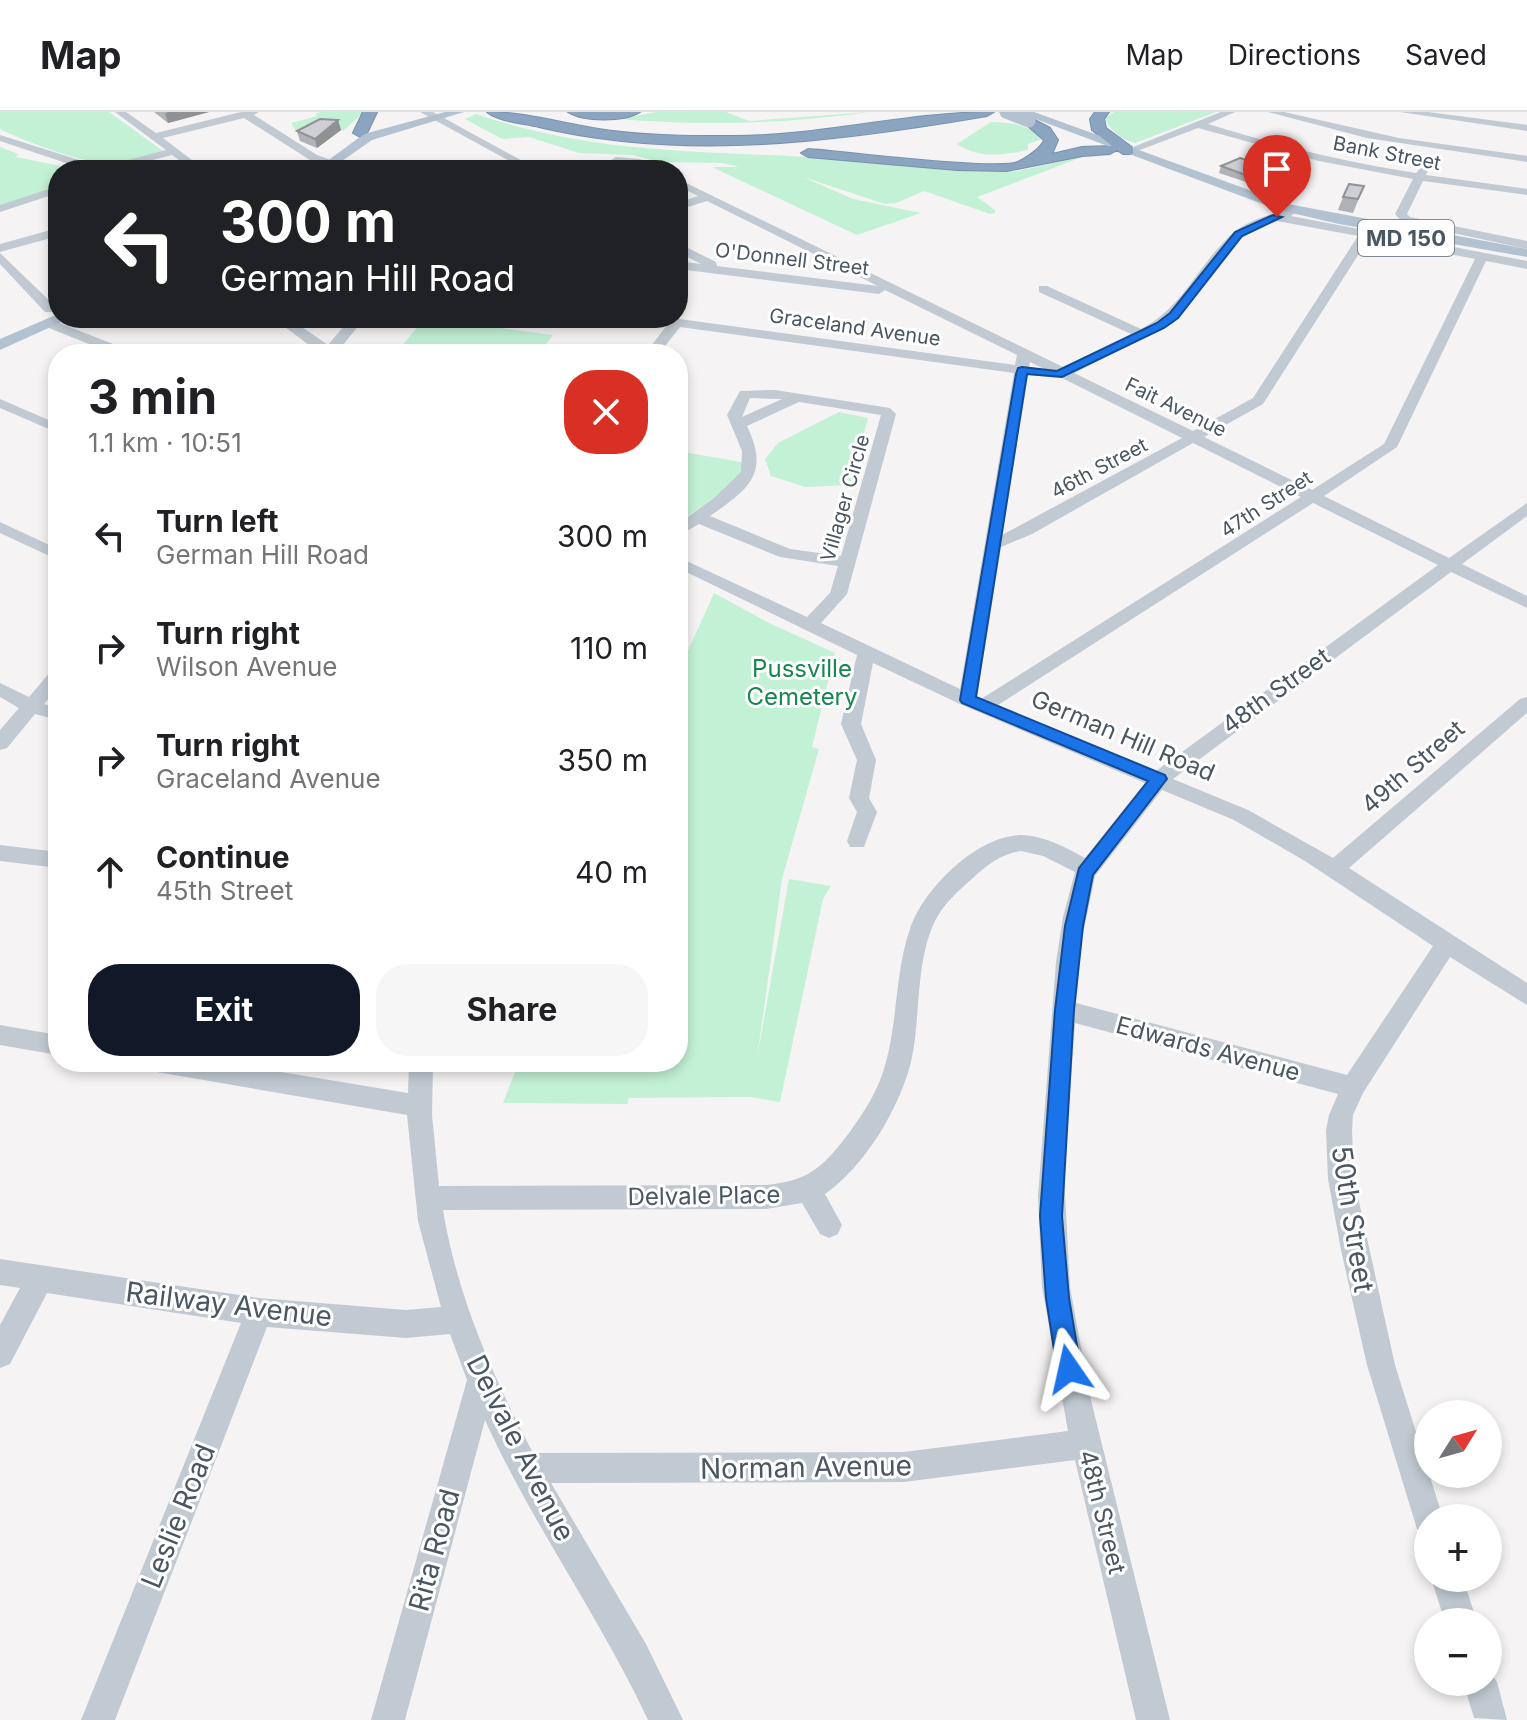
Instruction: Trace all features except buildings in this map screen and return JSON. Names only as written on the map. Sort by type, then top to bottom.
[{"type":"highway","points":[[360,133],[370,112]]},
{"type":"highway","points":[[494,112],[541,125],[667,146],[816,153],[996,167],[1041,161],[1074,150],[1110,150]]},
{"type":"highway","points":[[538,112],[586,122],[675,131],[759,132],[817,128],[926,112]]},
{"type":"highway","points":[[575,112],[607,115],[633,112]]},
{"type":"highway","points":[[817,128],[908,112]]},
{"type":"highway","points":[[619,136],[701,142],[793,140],[897,128],[987,112]]},
{"type":"highway","points":[[1102,112],[1097,119],[1099,130],[1128,151]]},
{"type":"highway","points":[[943,135],[954,129],[1027,116],[1051,140],[1047,151],[1033,158],[992,163],[967,159],[948,151]]},
{"type":"highway","points":[[1041,161],[1075,134]]},
{"type":"main road","points":[[337,160],[376,134],[431,115],[458,112]]},
{"type":"main road","name":"MD 150","points":[[1006,112],[1027,116],[1128,151],[1283,213],[1527,262]]},
{"type":"main road","points":[[334,160],[360,133],[386,115]]},
{"type":"main road","points":[[376,134],[386,115]]},
{"type":"main road","name":"MD 150","points":[[1075,134],[1110,150],[1283,213],[1365,230],[1527,253]]},
{"type":"main road","points":[[0,332],[48,316]]},
{"type":"main road","points":[[0,345],[48,317]]},
{"type":"street","points":[[120,112],[186,160]]},
{"type":"street","points":[[1128,151],[1230,112]]},
{"type":"street","points":[[1273,112],[1339,130],[1434,148],[1527,159]]},
{"type":"street","points":[[1405,112],[1527,128]]},
{"type":"street","points":[[154,137],[249,113],[317,160]]},
{"type":"street","points":[[431,115],[515,160]]},
{"type":"street","name":"Bank Street","points":[[1197,124],[1275,148],[1418,179],[1527,192]]},
{"type":"street","points":[[0,138],[63,160]]},
{"type":"street","points":[[1434,148],[1401,214],[1406,220],[1527,245]]},
{"type":"street","points":[[140,160],[174,151]]},
{"type":"street","name":"Fait Avenue","points":[[688,187],[900,292],[1023,362],[1062,373],[1527,603]]},
{"type":"street","points":[[0,209],[48,192]]},
{"type":"street","points":[[688,204],[708,197]]},
{"type":"street","points":[[1062,373],[1174,316],[1239,234],[1283,213]]},
{"type":"street","points":[[1365,230],[1482,256],[1527,262]]},
{"type":"street","name":"46th Street","points":[[993,544],[1026,531],[1252,405],[1263,395],[1365,230]]},
{"type":"street","points":[[0,248],[48,235]]},
{"type":"street","points":[[688,252],[724,271]]},
{"type":"street","name":"47th Street","points":[[975,703],[1390,447],[1482,256]]},
{"type":"street","points":[[0,257],[48,308]]},
{"type":"street","name":"O'Donnell Street","points":[[688,266],[900,292]]},
{"type":"street","points":[[1043,289],[1142,334]]},
{"type":"street","name":"Graceland Avenue","points":[[688,324],[1023,362]]},
{"type":"street","points":[[79,328],[108,344]]},
{"type":"street","points":[[294,328],[317,344]]},
{"type":"street","points":[[337,344],[350,328]]},
{"type":"street","points":[[660,344],[672,328]]},
{"type":"street","points":[[975,703],[993,544],[1023,362]]},
{"type":"street","name":"Villager Circle","points":[[738,424],[734,411],[745,394],[760,392],[880,409],[889,414],[838,594],[809,626]]},
{"type":"street","points":[[688,524],[736,488],[749,470],[749,455],[738,424],[799,397]]},
{"type":"street","points":[[0,403],[48,425]]},
{"type":"street","name":"48th Street","points":[[1153,1720],[1063,1345],[1051,1216],[1064,1010],[1077,903],[1088,869],[1159,779],[1527,508]]},
{"type":"street","points":[[697,517],[786,553],[847,562]]},
{"type":"street","points":[[0,527],[48,550]]},
{"type":"street","name":"German Hill Road","points":[[688,567],[866,654],[1266,828],[1527,995]]},
{"type":"street","points":[[688,582],[738,597],[809,626]]},
{"type":"street","points":[[857,841],[867,812],[859,798],[869,764],[867,752],[851,724],[866,654]]},
{"type":"street","points":[[0,743],[48,687]]},
{"type":"street","points":[[0,689],[31,707],[48,711]]},
{"type":"street","name":"49th Street","points":[[1334,869],[1527,703]]},
{"type":"street","name":"Delvale Place","points":[[428,1198],[766,1197],[809,1191],[825,1182],[842,1162],[888,1090],[901,1047],[920,932],[932,905],[980,858],[1006,845],[1033,843],[1088,869]]},
{"type":"street","points":[[0,853],[48,859]]},
{"type":"street","name":"50th Street","points":[[1424,1504],[1381,1365],[1341,1179],[1339,1130],[1341,1115],[1353,1087],[1448,942]]},
{"type":"street","name":"Edwards Avenue","points":[[1064,1010],[1353,1087]]},
{"type":"street","points":[[0,1035],[48,1043]]},
{"type":"street","points":[[216,1072],[418,1106]]},
{"type":"street","name":"Delvale Avenue","points":[[420,1072],[418,1106],[428,1198],[458,1319],[481,1381],[525,1468],[625,1637],[666,1720]]},
{"type":"street","points":[[809,1191],[829,1225]]},
{"type":"street","name":"Railway Avenue","points":[[0,1272],[259,1312],[406,1324],[458,1319]]},
{"type":"street","points":[[0,1354],[40,1278]]},
{"type":"street","name":"Leslie Road","points":[[98,1720],[259,1312]]},
{"type":"street","name":"Rita Road","points":[[388,1720],[481,1381]]},
{"type":"street","name":"Norman Avenue","points":[[525,1468],[904,1467],[1085,1443]]},
{"type":"street","points":[[1484,1696],[1491,1718]]},
{"type":"green space","points":[[0,112],[109,112],[163,151],[132,160],[85,160],[0,129]]},
{"type":"green space","points":[[321,112],[364,112],[343,131],[333,125],[298,134],[291,123]]},
{"type":"green space","points":[[657,112],[726,112],[749,121],[870,112],[744,123],[618,119]]},
{"type":"green space","points":[[1114,112],[1216,112],[1135,143],[1121,137],[1110,127],[1105,118]]},
{"type":"green space","points":[[476,114],[554,135],[631,147],[1008,172],[1090,154],[977,197],[995,210],[990,214],[924,191],[896,203],[885,204],[803,177],[853,199],[921,213],[857,235],[712,167],[739,167],[723,163],[688,162],[688,160],[652,160],[633,155],[579,153],[529,137],[502,139],[465,119]]},
{"type":"green space","points":[[991,122],[1026,127],[1042,139],[1028,144],[1028,150],[1000,154],[974,152],[957,144]]},
{"type":"green space","points":[[0,147],[18,154],[16,157],[48,164],[48,190],[0,207]]},
{"type":"green space","points":[[417,328],[500,328],[553,335],[546,344],[403,344]]},
{"type":"green space","points":[[839,412],[868,418],[850,485],[805,487],[771,476],[765,459],[778,443]]},
{"type":"green space","points":[[688,453],[746,463],[737,481],[688,516]]},
{"type":"green space","name":"Pussville Cemetery","points":[[714,593],[769,623],[835,653],[812,747],[819,749],[782,879],[757,1058],[789,879],[831,886],[823,899],[780,1102],[751,1097],[629,1098],[627,1104],[503,1103],[515,1072],[688,1072],[688,651]]},
{"type":"route","points":[[1069,1369],[1063,1345],[1051,1216],[1064,1010],[1077,903],[1085,873],[1159,779],[967,700],[1022,370],[1058,375],[1160,325],[1174,316],[1239,234],[1248,227],[1277,217]]}]
